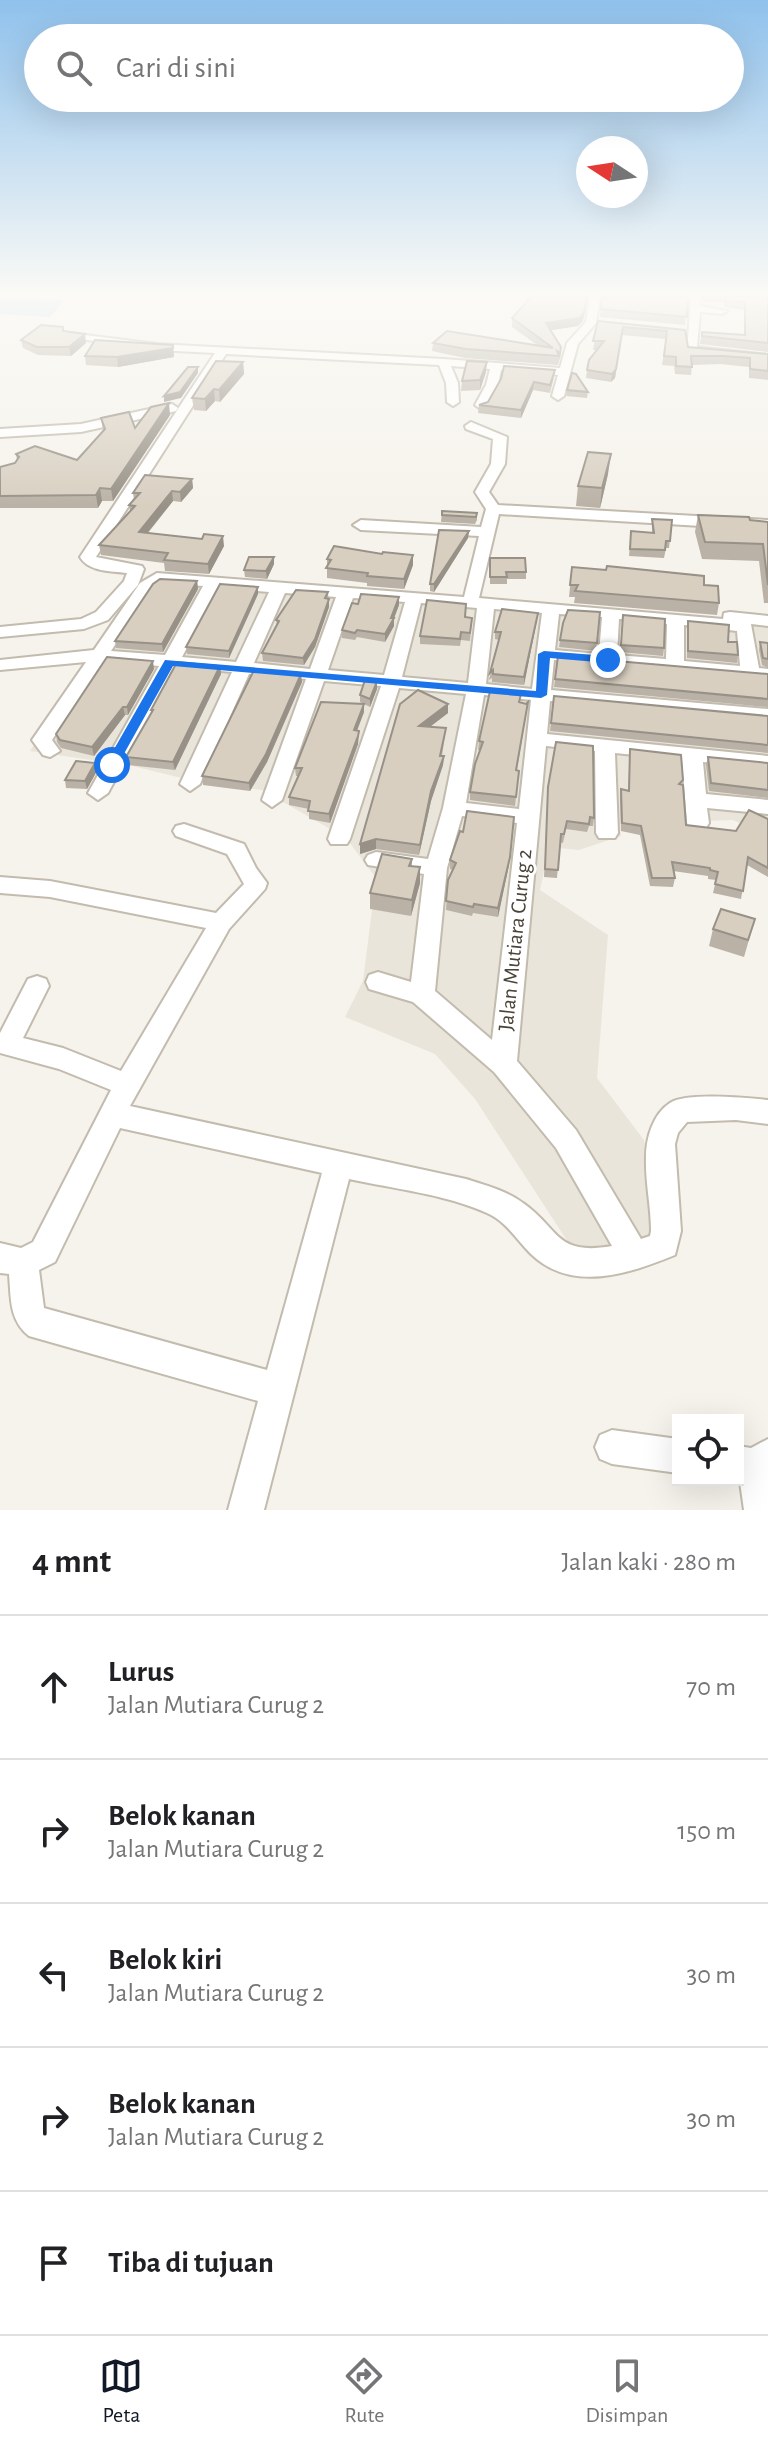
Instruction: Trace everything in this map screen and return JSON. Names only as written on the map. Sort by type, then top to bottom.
[{"type":"street","points":[[211,366],[88,557],[90,561],[136,569],[744,627],[759,673],[544,654]]},
{"type":"street","points":[[446,366],[452,383],[453,402]]},
{"type":"street","points":[[490,366],[565,372]]},
{"type":"street","points":[[558,396],[567,366]]},
{"type":"street","points":[[481,405],[492,385],[496,367]]},
{"type":"street","points":[[0,433],[81,428],[184,405]]},
{"type":"street","points":[[422,995],[436,868],[454,808],[476,690],[479,601],[493,509],[482,492],[498,464],[500,437],[471,426]]},
{"type":"street","points":[[493,509],[768,525]]},
{"type":"street","points":[[361,525],[488,532]]},
{"type":"street","points":[[0,632],[84,624],[102,616],[132,582],[136,569]]},
{"type":"street","points":[[50,751],[42,740],[95,655],[152,580],[768,621]]},
{"type":"street","points":[[98,793],[213,584]]},
{"type":"street","points":[[190,784],[279,588]]},
{"type":"street","points":[[272,800],[346,593]]},
{"type":"street","points":[[339,839],[392,681],[414,599]]},
{"type":"street","name":"Jalan Mutiara Curug 2","points":[[503,1064],[551,609]]},
{"type":"street","points":[[608,660],[611,613]]},
{"type":"street","points":[[675,666],[676,619]]},
{"type":"street","points":[[84,624],[95,655]]},
{"type":"street","points":[[0,665],[95,655],[768,715]]},
{"type":"street","points":[[536,739],[768,762]]},
{"type":"street","points":[[605,747],[607,833]]},
{"type":"street","points":[[692,754],[698,823]]},
{"type":"street","points":[[696,800],[768,807]]},
{"type":"street","name":"Jalan Mutiara Curug 2","points":[[454,808],[528,817]]},
{"type":"street","points":[[184,831],[236,849],[246,872],[256,883],[250,895],[221,923],[127,1085],[44,1252],[12,1260],[29,1316],[40,1325],[278,1390]]},
{"type":"street","points":[[376,860],[436,868]]},
{"type":"street","points":[[0,885],[50,889],[221,923]]},
{"type":"street","points":[[378,982],[422,995],[503,1064],[566,1139],[635,1257]]},
{"type":"street","points":[[37,986],[7,1045],[63,1059],[127,1085]]},
{"type":"street","points":[[111,1114],[501,1203],[521,1219],[547,1249],[575,1260],[605,1264],[635,1257],[664,1245],[668,1229],[661,1142],[665,1127],[680,1111],[736,1108],[768,1112]]},
{"type":"street","points":[[246,1510],[339,1164]]},
{"type":"street","points":[[612,1447],[672,1455]]},
{"type":"street","points":[[754,1462],[762,1510]]},
{"type":"shaded area","points":[[158,573],[768,624],[768,836],[733,820],[620,824],[621,836],[579,850],[549,847],[540,890],[608,935],[597,1078],[644,1140],[658,1213],[656,1242],[577,1256],[475,1099],[435,1054],[345,1017],[363,981],[376,878],[346,838],[262,790],[30,751],[145,577]]},
{"type":"building","points":[[212,366],[239,366],[219,390],[214,389],[205,399],[192,398]]},
{"type":"building","points":[[466,366],[485,366],[480,380],[462,381]]},
{"type":"building","points":[[504,366],[555,370],[550,385],[534,382],[521,410],[479,405],[488,402],[501,379]]},
{"type":"building","points":[[588,366],[616,366],[612,374],[587,370]]},
{"type":"building","points":[[750,366],[768,366],[768,371],[750,369]]},
{"type":"building","points":[[188,367],[198,367],[180,392],[164,396]]},
{"type":"building","points":[[572,373],[576,374],[588,392],[567,390]]},
{"type":"building","points":[[169,403],[111,489],[100,488],[96,495],[0,496],[0,467],[15,463],[19,457],[16,454],[35,446],[77,460],[105,429],[101,418],[129,412],[135,428],[151,407]]},
{"type":"building","points":[[588,452],[611,454],[602,488],[578,486]]},
{"type":"building","points":[[145,475],[192,479],[180,492],[172,491],[139,532],[202,539],[204,534],[223,536],[208,564],[164,560],[168,553],[99,545],[135,506],[129,505],[140,493],[133,493]]},
{"type":"building","points":[[442,511],[477,513],[476,517],[442,515]]},
{"type":"building","points":[[698,515],[749,517],[750,520],[768,522],[768,585],[763,544],[705,542]]},
{"type":"building","points":[[652,519],[672,520],[670,541],[666,541],[665,550],[630,549],[631,531],[654,533]]},
{"type":"building","points":[[439,530],[469,531],[434,584],[430,584]]},
{"type":"building","points":[[334,546],[382,554],[413,555],[404,579],[367,576],[368,573],[326,568]]},
{"type":"building","points":[[249,557],[274,557],[266,571],[244,570]]},
{"type":"building","points":[[490,558],[525,558],[526,572],[506,572],[507,577],[490,577]]},
{"type":"building","points":[[607,566],[704,576],[704,585],[718,586],[719,603],[575,591],[578,585],[570,585],[572,567],[606,570]]},
{"type":"building","points":[[160,579],[197,581],[162,644],[115,641],[153,584]]},
{"type":"building","points":[[220,584],[258,587],[229,651],[186,647]]},
{"type":"building","points":[[296,590],[328,592],[325,598],[329,599],[315,639],[303,658],[262,653],[279,621],[276,620]]},
{"type":"building","points":[[361,594],[399,597],[391,618],[394,618],[385,634],[342,630],[352,603],[358,604]]},
{"type":"building","points":[[427,600],[466,604],[465,617],[472,618],[470,633],[461,632],[460,639],[420,636]]},
{"type":"building","points":[[502,609],[538,613],[524,677],[493,674],[493,670],[490,673],[501,632],[495,632]]},
{"type":"building","points":[[568,610],[600,612],[597,643],[560,640]]},
{"type":"building","points":[[623,615],[665,619],[664,648],[621,645]]},
{"type":"building","points":[[688,621],[729,625],[728,642],[737,642],[738,655],[688,651]]},
{"type":"building","points":[[760,642],[768,643],[768,659],[763,658]]},
{"type":"building","points":[[558,656],[768,674],[768,699],[555,679]]},
{"type":"building","points":[[107,657],[153,661],[127,707],[123,707],[92,747],[60,740],[56,734]]},
{"type":"building","points":[[177,662],[220,666],[173,762],[126,757],[153,710]]},
{"type":"building","points":[[254,670],[301,674],[266,754],[249,783],[202,776]]},
{"type":"building","points":[[365,680],[377,681],[370,699],[360,695]]},
{"type":"building","points":[[418,690],[448,704],[419,726],[446,728],[440,756],[444,756],[431,791],[420,845],[376,839],[360,844],[400,704]]},
{"type":"building","points":[[490,691],[521,694],[519,702],[528,702],[516,770],[519,771],[516,797],[470,792],[483,742],[479,741]]},
{"type":"building","points":[[554,696],[768,716],[768,745],[551,723]]},
{"type":"building","points":[[321,702],[364,704],[354,730],[359,731],[358,736],[329,814],[308,811],[310,801],[289,797],[302,768],[295,768]]},
{"type":"building","points":[[556,742],[593,746],[594,818],[590,817],[589,824],[567,821],[564,834],[561,834],[558,870],[545,869],[548,787]]},
{"type":"building","points":[[630,749],[681,755],[683,780],[679,784],[683,785],[686,825],[736,831],[749,810],[768,819],[768,868],[748,857],[743,891],[715,884],[718,872],[710,868],[672,862],[675,878],[652,878],[641,826],[622,823],[621,789],[629,791]]},
{"type":"building","points":[[708,757],[768,763],[768,790],[711,783]]},
{"type":"building","points":[[76,761],[95,763],[85,781],[65,780]]},
{"type":"building","points":[[467,811],[514,817],[510,857],[498,908],[446,901],[448,880],[456,863],[450,860],[460,831],[463,832]]},
{"type":"building","points":[[382,854],[412,859],[409,866],[420,867],[412,900],[370,893]]},
{"type":"building","points":[[721,909],[755,919],[748,940],[713,929]]},
{"type":"route","points":[[112,765],[169,662],[541,695],[544,654],[608,660]]}]
